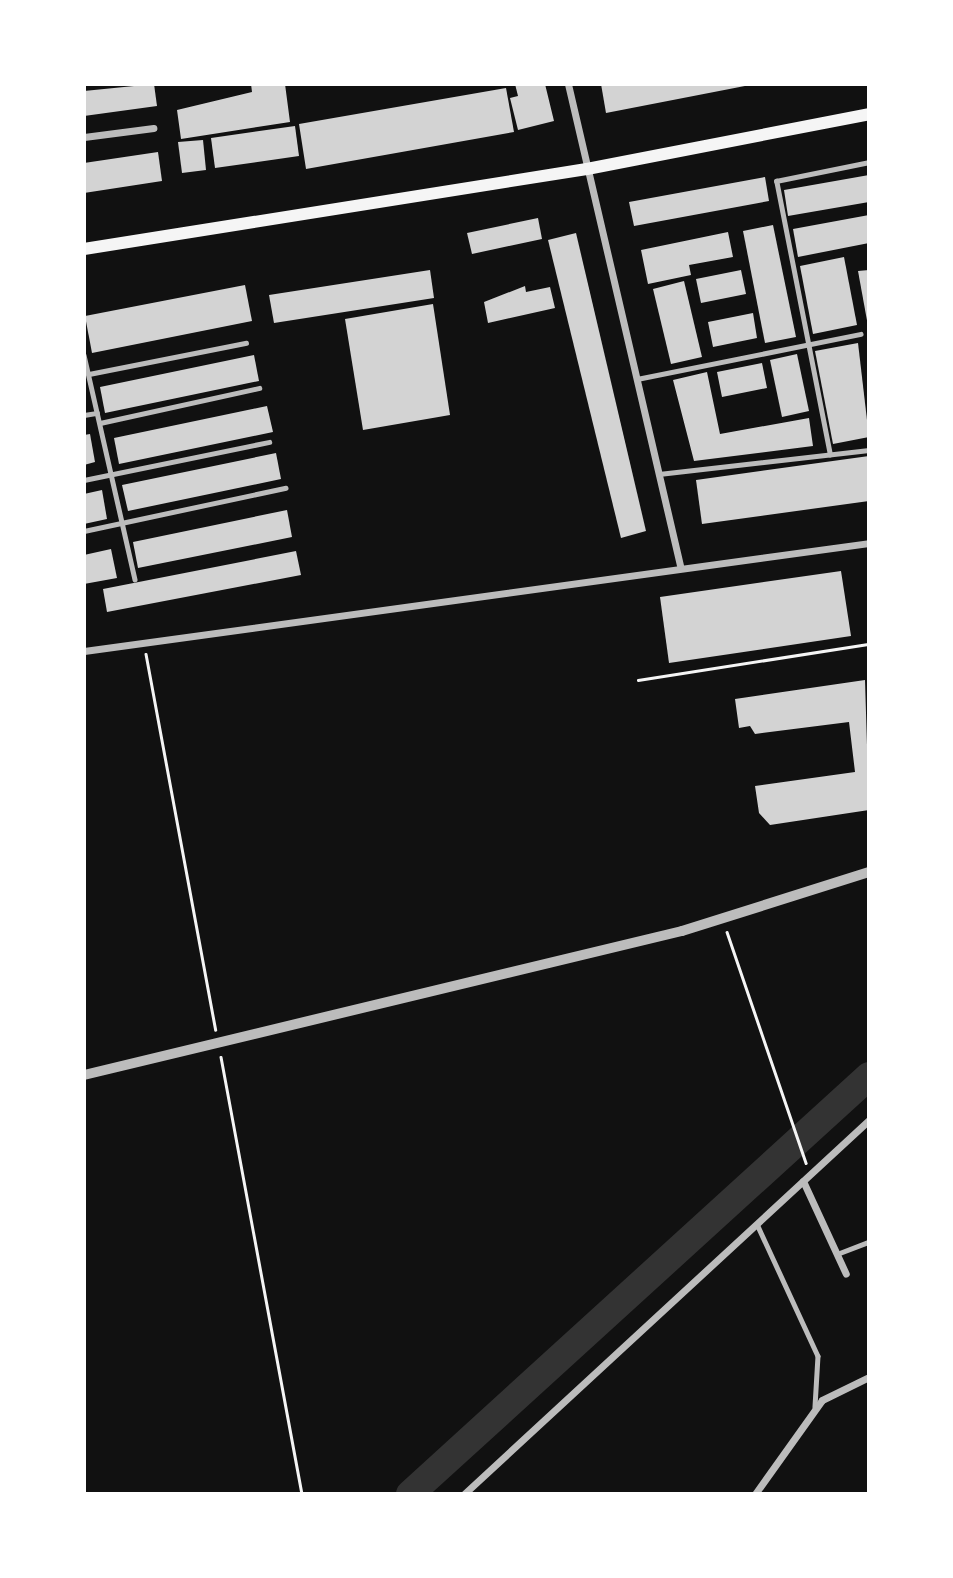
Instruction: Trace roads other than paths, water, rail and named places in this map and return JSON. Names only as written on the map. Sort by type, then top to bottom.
[{"type":"main road","points":[[84,249],[587,169],[869,114]]},
{"type":"street","points":[[568,84],[681,568]]},
{"type":"street","points":[[84,137],[153,128]]},
{"type":"street","points":[[84,651],[869,543]]},
{"type":"street","points":[[84,1075],[722,919],[869,872]]},
{"type":"street","points":[[464,1494],[869,1120]]},
{"type":"street","points":[[803,1181],[846,1274]]},
{"type":"street","points":[[755,1494],[815,1412],[838,1388],[869,1377]]},
{"type":"lane","points":[[830,455],[776,181],[869,162]]},
{"type":"lane","points":[[637,379],[861,334]]},
{"type":"lane","points":[[88,374],[246,343]]},
{"type":"lane","points":[[84,355],[135,579]]},
{"type":"lane","points":[[100,423],[259,387]]},
{"type":"lane","points":[[84,415],[97,413]]},
{"type":"lane","points":[[84,480],[270,442]]},
{"type":"lane","points":[[659,474],[869,450]]},
{"type":"lane","points":[[84,531],[285,488]]},
{"type":"lane","points":[[757,1224],[818,1356],[815,1412]]},
{"type":"lane","points":[[837,1254],[869,1242]]},
{"type":"waterway","points":[[410,1494],[869,1076]]}]
